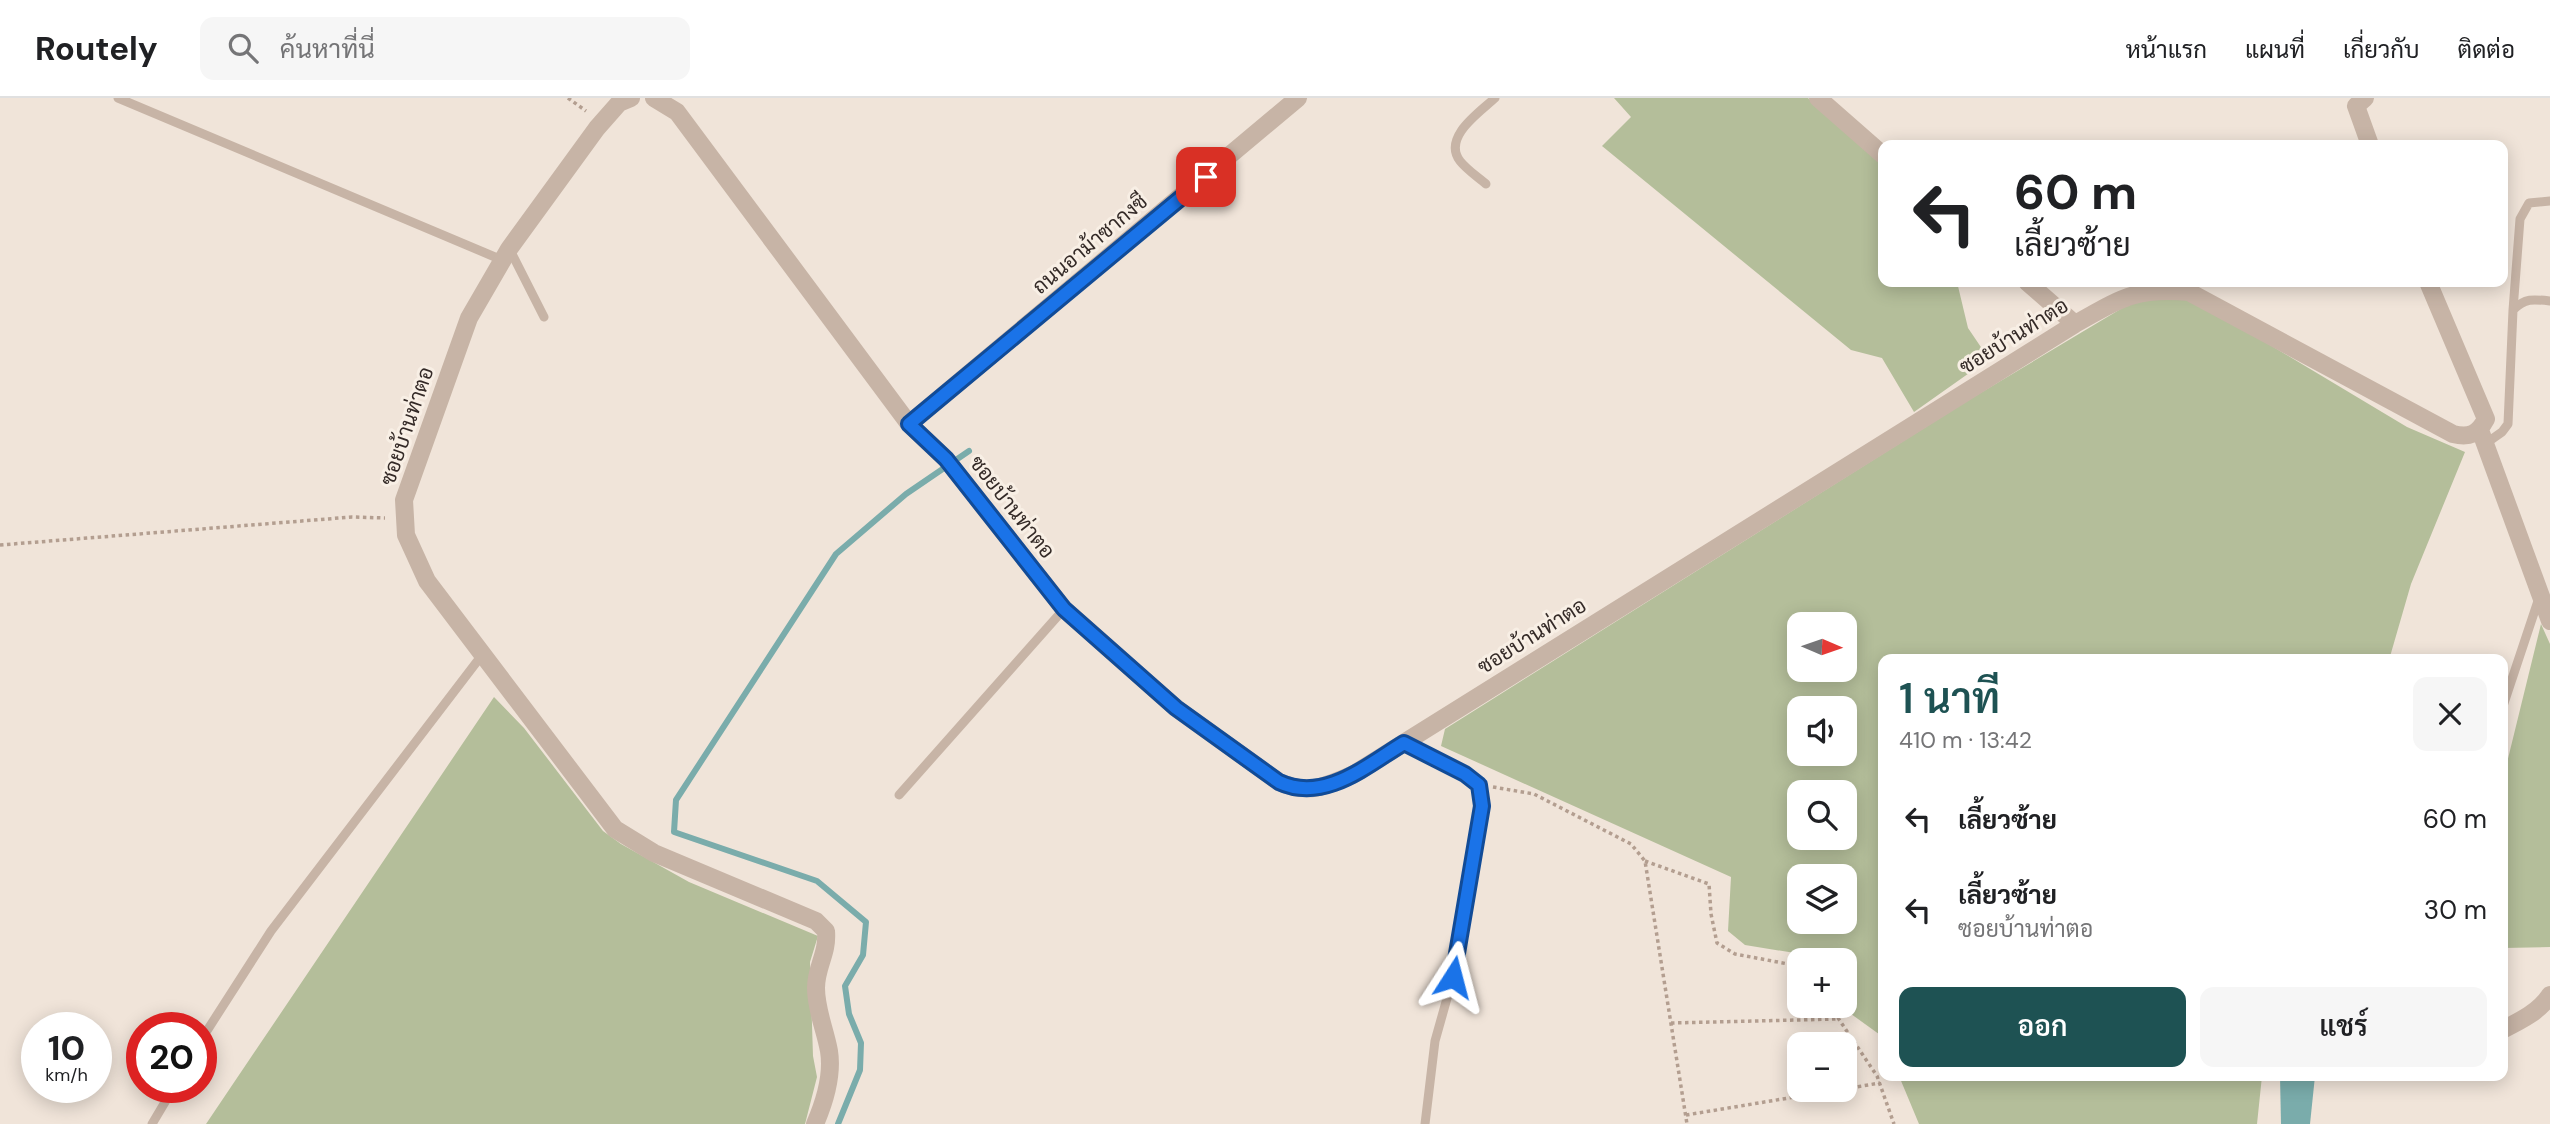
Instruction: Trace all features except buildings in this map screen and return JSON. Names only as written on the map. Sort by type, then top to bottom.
[{"type":"street","name":"ซอยบ้านท่าตอ","points":[[631,98],[619,103],[597,128],[505,254],[469,318],[404,500],[406,535],[426,580],[615,829],[654,853],[816,921],[826,931],[828,949],[817,972],[816,990],[829,1050],[830,1075],[823,1106],[815,1124]]},
{"type":"street","name":"ซอยบ้านท่าตอ","points":[[654,98],[677,112],[909,424],[946,459],[1064,609],[1176,708],[1279,782],[1295,790],[1320,789],[1354,774],[2075,324],[2125,297],[2156,289],[2189,292],[2453,435],[2482,437]]},
{"type":"street","name":"ถนนอาม้าซากงซี","points":[[909,424],[1298,98]]},
{"type":"street","points":[[1818,98],[1878,151]]},
{"type":"street","points":[[2358,101],[2369,140]]},
{"type":"street","points":[[2033,287],[2075,324]]},
{"type":"street","points":[[2430,287],[2486,419],[2482,437],[2550,621]]},
{"type":"street","points":[[2508,1027],[2544,1004],[2550,995]]},
{"type":"lane","points":[[118,98],[505,254],[544,317]]},
{"type":"lane","points":[[1486,184],[1458,160],[1456,145],[1460,131],[1495,98]]},
{"type":"lane","points":[[2482,437],[2502,432],[2508,424],[2513,310],[2523,208],[2536,201],[2550,201]]},
{"type":"lane","points":[[2513,310],[2522,301],[2550,301]]},
{"type":"lane","points":[[2508,691],[2540,596]]},
{"type":"lane","points":[[899,795],[1064,609]]},
{"type":"lane","points":[[217,1015],[271,931],[482,655]]},
{"type":"lane","points":[[1404,743],[1465,774],[1479,785],[1482,806],[1453,977],[1435,1041],[1425,1124]]},
{"type":"lane","points":[[152,1124],[164,1103]]},
{"type":"path","points":[[0,545],[352,517],[405,520]]},
{"type":"path","points":[[1479,785],[1534,794],[1631,844],[1645,861],[1687,1124]]},
{"type":"path","points":[[1645,861],[1709,884],[1717,943],[1735,954],[1787,964]]},
{"type":"path","points":[[1671,1023],[1837,1019],[1878,1080]]},
{"type":"path","points":[[1857,1087],[1880,1083],[1894,1124]]},
{"type":"path","points":[[1686,1115],[1787,1098]]},
{"type":"green space","points":[[1614,98],[1808,98],[1878,161],[1878,287],[1958,287],[1968,328],[1989,359],[1914,412],[1882,358],[1851,350],[1602,146],[1631,117]]},
{"type":"green space","points":[[2176,295],[2210,309],[2407,427],[2465,452],[2411,584],[2391,654],[1878,654],[1878,1033],[1857,1018],[1857,948],[1787,948],[1787,952],[1745,945],[1728,931],[1731,877],[1441,746],[1445,729],[1967,401],[2139,298]]},
{"type":"green space","points":[[2541,624],[2550,644],[2550,947],[2508,948],[2508,759]]},
{"type":"green space","points":[[494,697],[524,728],[603,831],[689,882],[818,936],[810,962],[813,1056],[817,1077],[805,1124],[206,1124]]},
{"type":"green space","points":[[1901,1081],[2261,1081],[2257,1124],[1919,1124]]},
{"type":"water","points":[[2280,1081],[2314,1081],[2310,1124],[2281,1124]]},
{"type":"waterway","points":[[838,1124],[860,1070],[861,1043],[849,1014],[845,986],[863,955],[866,922],[817,881],[674,832],[676,800],[836,554],[906,494],[969,451]]},
{"type":"route","points":[[1206,177],[909,424],[946,459],[1064,609],[1176,708],[1279,782],[1295,790],[1320,789],[1354,774],[1404,743],[1465,774],[1479,785],[1482,806],[1453,977]]}]
